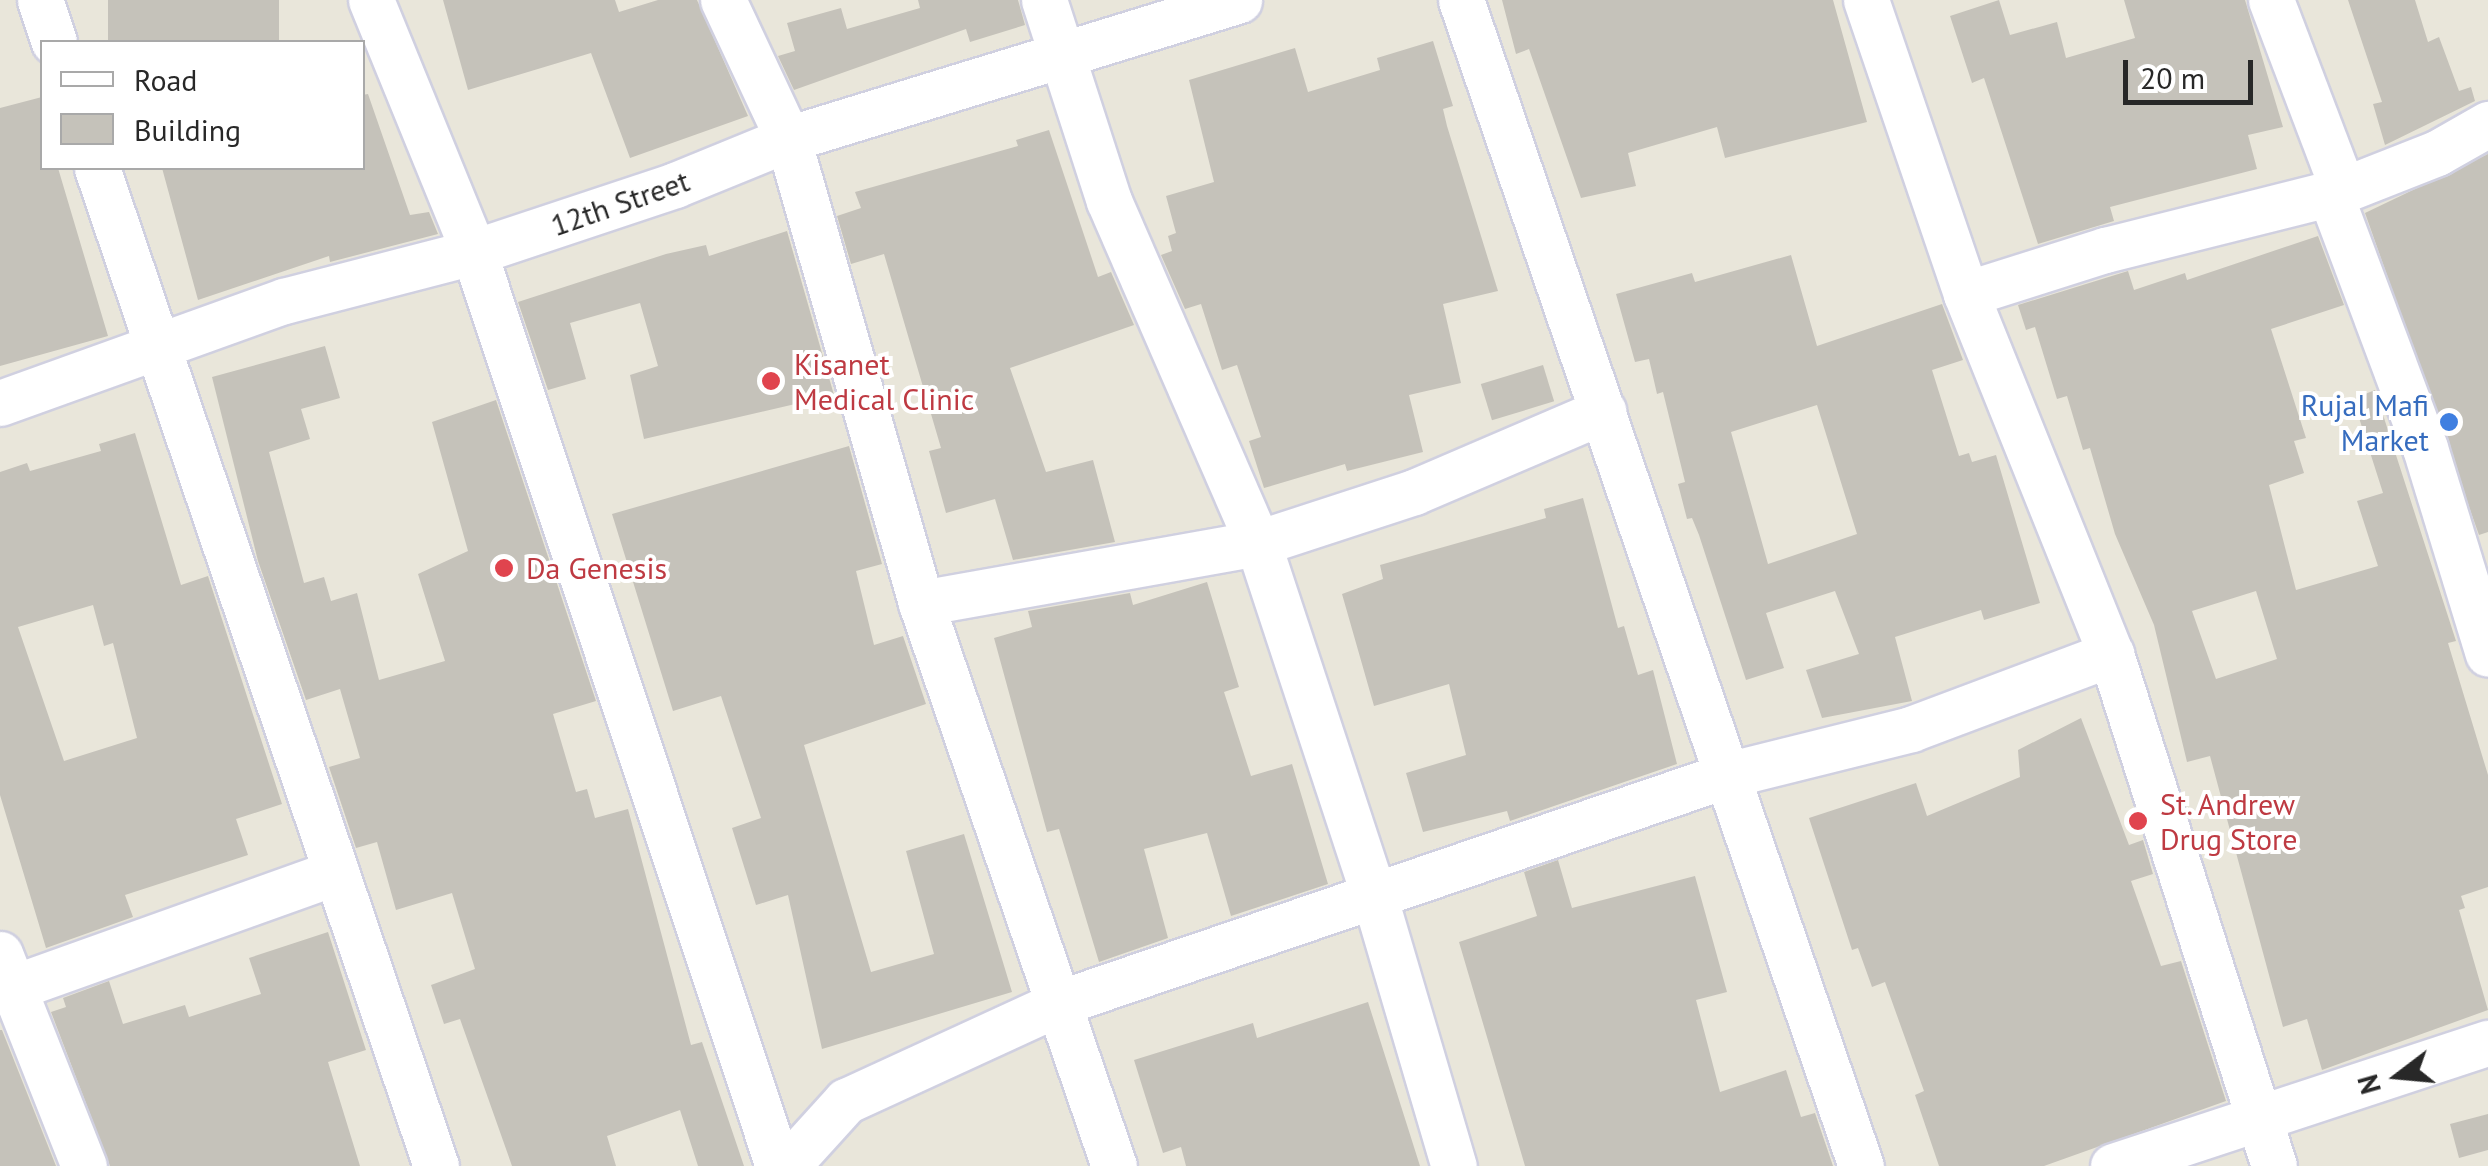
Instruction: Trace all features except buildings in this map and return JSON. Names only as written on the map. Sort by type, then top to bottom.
[{"type":"street","points":[[40,0],[53,40]]},
{"type":"street","points":[[371,0],[474,252],[778,1166]]},
{"type":"street","points":[[723,0],[788,140],[921,603],[1114,1166]]},
{"type":"street","points":[[1044,0],[1109,201],[1258,543],[1374,895],[1454,1166]]},
{"type":"street","name":"12th Street","points":[[0,404],[284,301],[474,252],[674,186],[788,140],[1239,0]]},
{"type":"street","points":[[1461,0],[1862,1166]]},
{"type":"street","points":[[1866,0],[1966,294],[2111,654],[2274,1166]]},
{"type":"street","points":[[2271,0],[2425,448],[2488,654]]},
{"type":"street","points":[[1966,294],[2104,250],[2336,192],[2437,153],[2488,124]]},
{"type":"street","points":[[97,170],[436,1166]]},
{"type":"street","points":[[921,603],[1258,543],[1414,492],[1603,411]]},
{"type":"street","points":[[787,1166],[794,1152],[846,1102],[1060,1003],[1727,774],[1911,729],[2111,654]]},
{"type":"street","points":[[84,1166],[7,971],[336,872]]},
{"type":"street","points":[[2113,1166],[2488,1043]]},
{"type":"place","name":"Kisanet Medical Clinic","points":[[771,381]]},
{"type":"place","name":"Rujal Mafi Market","points":[[2449,422]]},
{"type":"place","name":"Da Genesis","points":[[504,568]]},
{"type":"place","name":"St. Andrew Drug Store","points":[[2138,821]]}]
